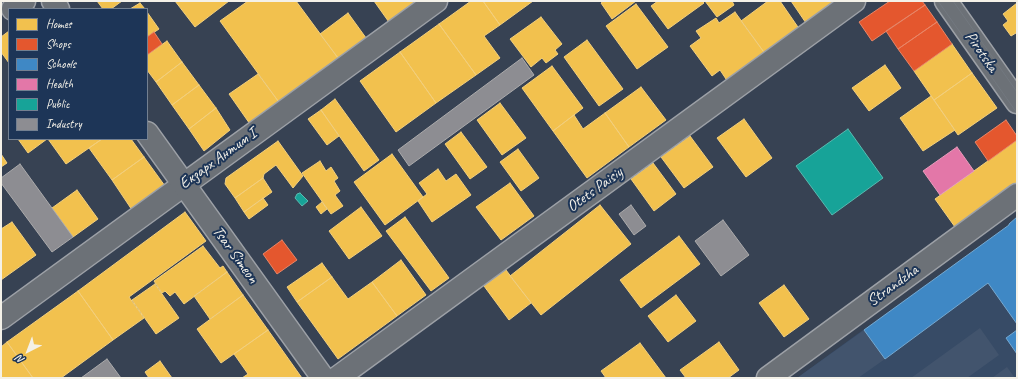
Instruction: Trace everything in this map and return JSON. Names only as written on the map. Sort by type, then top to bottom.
[{"type":"street","points":[[14,8],[24,1]]},
{"type":"street","name":"Екзарх Антим I","points":[[1,318],[436,1]]},
{"type":"street","name":"Otets Paisiy","points":[[337,378],[854,1]]},
{"type":"street","name":"Pirotska","points":[[946,1],[1017,102]]},
{"type":"street","name":"Tsar Simeon","points":[[148,133],[323,378]]},
{"type":"street","name":"Strandzha","points":[[768,378],[1017,195]]},
{"type":"shaded area","points":[[1017,217],[1017,378],[797,378],[1009,225]]},
{"type":"shaded area","points":[[980,328],[999,355],[967,378],[911,378]]},
{"type":"shaded area","points":[[864,330],[885,359],[858,378],[797,378]]},
{"type":"shaded area","points":[[1007,367],[1015,378],[992,378]]},
{"type":"building: Homes","points":[[97,1],[122,1],[112,8],[102,8]]},
{"type":"building: Homes","points":[[175,1],[229,1],[195,27]]},
{"type":"building: Homes","points":[[248,1],[296,1],[341,62],[281,105],[220,21]]},
{"type":"building: Homes","points":[[374,1],[412,1],[417,7],[391,25]]},
{"type":"building: Homes","points":[[471,1],[483,1],[500,25],[484,36],[500,58],[476,75],[439,24]]},
{"type":"building: Homes","points":[[483,1],[533,1],[500,25]]},
{"type":"building: Homes","points":[[604,1],[636,1],[612,19],[601,3]]},
{"type":"building: Homes","points":[[658,1],[702,1],[704,3],[668,29],[651,6]]},
{"type":"building: Homes","points":[[705,1],[732,1],[734,5],[717,17]]},
{"type":"building: Homes","points":[[768,1],[780,1],[800,30],[766,55],[741,21]]},
{"type":"building: Homes","points":[[791,1],[843,1],[808,26]]},
{"type":"building: Homes","points":[[140,3],[144,8],[132,8]]},
{"type":"building: Homes","points":[[1017,3],[1017,34],[1016,33],[1011,36],[1003,25],[1008,21],[1003,14]]},
{"type":"building: Homes","points":[[636,4],[668,47],[637,69],[606,26]]},
{"type":"building: Homes","points":[[735,12],[766,55],[728,82],[720,70],[712,76],[690,46],[701,38],[696,31],[716,18],[719,23]]},
{"type":"building: Homes","points":[[148,13],[159,29],[148,36]]},
{"type":"building: Homes","points":[[348,13],[369,42],[341,62],[320,34]]},
{"type":"building: Homes","points":[[541,17],[562,44],[555,50],[558,54],[546,63],[542,58],[531,67],[510,39]]},
{"type":"building: Homes","points":[[439,24],[476,75],[436,103],[400,52]]},
{"type":"building: Homes","points":[[8,32],[8,62],[1,52],[1,37]]},
{"type":"building: Homes","points":[[587,40],[623,89],[599,106],[564,57]]},
{"type":"building: Homes","points":[[167,41],[182,62],[156,82],[148,71],[148,54]]},
{"type":"building: Homes","points":[[952,44],[972,73],[934,100],[914,71]]},
{"type":"building: Homes","points":[[400,52],[436,103],[396,132],[360,81]]},
{"type":"building: Homes","points":[[182,62],[199,85],[172,105],[156,82]]},
{"type":"building: Homes","points":[[885,65],[901,88],[869,111],[852,88]]},
{"type":"building: Homes","points":[[552,66],[583,108],[553,131],[522,88]]},
{"type":"building: Homes","points":[[972,73],[997,108],[958,135],[934,100]]},
{"type":"building: Homes","points":[[258,74],[281,105],[252,127],[229,94]]},
{"type":"building: Homes","points":[[199,85],[216,108],[189,129],[172,105]]},
{"type":"building: Homes","points":[[641,87],[666,120],[629,147],[605,113]]},
{"type":"building: Homes","points":[[931,96],[955,130],[923,151],[900,118]]},
{"type":"building: Homes","points":[[335,99],[379,160],[364,171],[321,110]]},
{"type":"building: Homes","points":[[500,103],[526,138],[502,155],[477,120]]},
{"type":"building: Homes","points":[[216,108],[230,130],[204,151],[189,129]]},
{"type":"building: Homes","points":[[321,110],[339,136],[327,145],[308,119]]},
{"type":"building: Homes","points":[[605,113],[629,147],[587,178],[553,131],[574,115],[583,129]]},
{"type":"building: Homes","points":[[744,119],[772,158],[746,177],[717,138]]},
{"type":"building: Homes","points":[[461,132],[487,167],[470,179],[445,144]]},
{"type":"building: Homes","points":[[690,136],[713,167],[684,188],[661,157]]},
{"type":"building: Homes","points":[[19,140],[46,140],[28,153]]},
{"type":"building: Homes","points":[[49,140],[101,140],[66,164]]},
{"type":"building: Homes","points":[[101,140],[132,140],[144,157],[112,180],[89,148]]},
{"type":"building: Homes","points":[[1017,140],[1017,182],[955,227],[935,199]]},
{"type":"building: Homes","points":[[278,141],[303,176],[293,188],[276,165],[264,174],[263,178],[235,198],[225,184],[226,178]]},
{"type":"building: Homes","points":[[518,149],[539,178],[521,191],[500,162]]},
{"type":"building: Homes","points":[[1,154],[7,163],[1,167]]},
{"type":"building: Homes","points":[[392,154],[423,197],[385,225],[354,182]]},
{"type":"building: Homes","points":[[144,157],[165,186],[132,210],[112,180]]},
{"type":"building: Homes","points":[[320,161],[326,171],[331,167],[338,178],[334,181],[340,191],[335,195],[343,206],[331,214],[302,173]]},
{"type":"building: Homes","points":[[653,163],[676,194],[654,211],[631,179]]},
{"type":"building: Homes","points":[[438,169],[446,181],[456,174],[471,195],[432,222],[418,201],[427,194],[419,183]]},
{"type":"building: Homes","points":[[263,178],[272,192],[244,212],[235,198]]},
{"type":"building: Homes","points":[[510,183],[534,216],[501,240],[476,207]]},
{"type":"building: Homes","points":[[77,190],[98,219],[73,237],[52,208]]},
{"type":"building: Homes","points":[[263,198],[268,205],[249,219],[244,212]]},
{"type":"building: Homes","points":[[322,202],[327,209],[321,214],[316,207]]},
{"type":"building: Homes","points":[[600,205],[631,244],[541,315],[510,276]]},
{"type":"building: Homes","points":[[361,207],[382,236],[349,259],[329,231]]},
{"type":"building: Homes","points":[[185,212],[206,241],[129,297],[144,318],[113,340],[78,291]]},
{"type":"building: Homes","points":[[405,217],[449,278],[431,291],[386,231]]},
{"type":"building: Homes","points":[[12,222],[36,255],[1,280],[1,229]]},
{"type":"building: Homes","points":[[679,236],[700,264],[641,308],[620,280]]},
{"type":"building: Homes","points":[[203,246],[220,268],[223,266],[227,272],[184,304],[175,292],[170,296],[165,291],[162,293],[154,281]]},
{"type":"building: Homes","points":[[401,260],[426,295],[397,316],[372,282]]},
{"type":"building: Homes","points":[[322,263],[332,277],[297,302],[287,287]]},
{"type":"building: Homes","points":[[506,270],[531,303],[509,320],[484,286]]},
{"type":"building: Homes","points":[[227,272],[243,295],[210,319],[194,296]]},
{"type":"building: Homes","points":[[332,277],[348,299],[372,282],[397,316],[338,359],[297,302]]},
{"type":"building: Homes","points":[[155,284],[179,318],[156,334],[132,300]]},
{"type":"building: Homes","points":[[784,285],[809,319],[784,337],[759,303]]},
{"type":"building: Homes","points":[[78,291],[113,340],[61,378],[33,378],[7,342]]},
{"type":"building: Homes","points":[[243,295],[268,330],[221,363],[197,329]]},
{"type":"building: Homes","points":[[676,295],[696,321],[668,342],[648,316]]},
{"type":"building: Homes","points":[[268,330],[302,378],[242,378],[248,374],[234,354]]},
{"type":"building: Homes","points":[[7,342],[33,378],[1,378],[1,347]]},
{"type":"building: Homes","points":[[719,342],[739,370],[728,378],[686,378],[680,370]]},
{"type":"building: Homes","points":[[640,343],[666,378],[606,378],[601,371]]},
{"type":"building: Homes","points":[[160,361],[172,378],[149,378],[145,372]]},
{"type":"building: Shops","points":[[890,1],[922,1],[925,5],[872,41],[859,22]]},
{"type":"building: Shops","points":[[925,5],[937,22],[898,49],[886,31]]},
{"type":"building: Shops","points":[[937,22],[952,44],[914,71],[898,49]]},
{"type":"building: Shops","points":[[154,32],[162,44],[148,54],[148,36]]},
{"type":"building: Shops","points":[[1006,120],[1017,136],[1017,140],[988,161],[975,142]]},
{"type":"building: Shops","points":[[282,240],[297,260],[277,274],[263,254]]},
{"type":"building: Schools","points":[[1017,217],[1017,324],[988,283],[885,359],[864,330],[1009,225]]},
{"type":"building: Schools","points":[[1017,330],[1017,354],[1006,338]]},
{"type":"building: Health","points":[[957,147],[974,171],[940,195],[923,171]]},
{"type":"building: Public","points":[[848,129],[883,178],[832,215],[796,166]]},
{"type":"building: Public","points":[[300,193],[308,201],[302,206],[295,198],[297,194]]},
{"type":"building: Industry","points":[[522,58],[534,75],[409,166],[398,150]]},
{"type":"building: Industry","points":[[20,164],[73,237],[52,252],[1,183],[1,178]]},
{"type":"building: Industry","points":[[631,205],[646,226],[634,235],[619,214]]},
{"type":"building: Industry","points":[[723,220],[749,255],[721,276],[695,241]]},
{"type":"building: Industry","points":[[107,359],[121,378],[81,378]]},
{"type":"tram line","points":[[938,1],[1017,113]]},
{"type":"tram line","points":[[953,1],[1017,92]]}]
